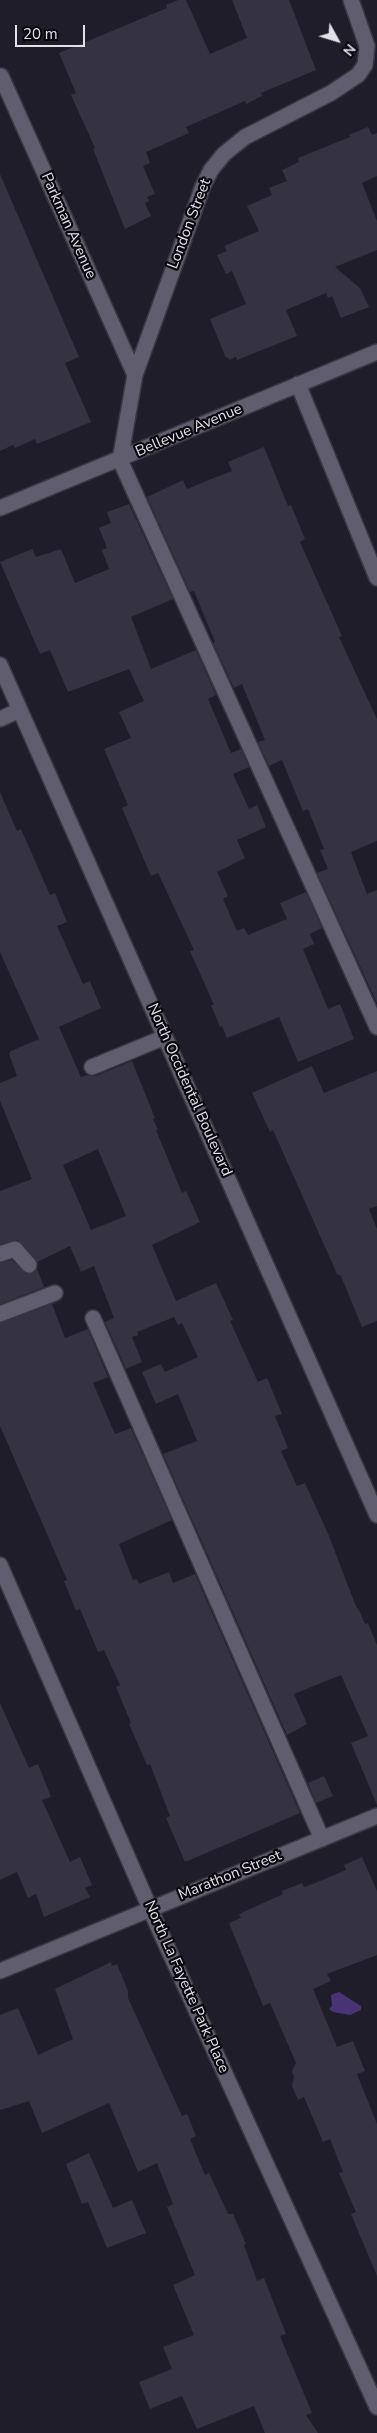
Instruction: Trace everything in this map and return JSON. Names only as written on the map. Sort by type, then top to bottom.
[{"type":"street","name":"London Street","points":[[120,460],[135,375],[203,186],[211,170],[224,154],[245,137],[337,90],[358,75],[365,65],[367,46],[356,2]]},
{"type":"street","name":"Parkman Avenue","points":[[1,76],[135,375]]},
{"type":"street","name":"Bellevue Avenue","points":[[0,508],[120,460],[377,352]]},
{"type":"street","points":[[298,384],[377,578]]},
{"type":"street","points":[[120,460],[377,1027]]},
{"type":"street","name":"North Occidental Boulevard","points":[[0,665],[377,1515]]},
{"type":"street","points":[[0,719],[20,710]]},
{"type":"street","points":[[92,1066],[165,1037]]},
{"type":"street","points":[[0,1254],[15,1249],[29,1265]]},
{"type":"street","points":[[0,1314],[55,1293]]},
{"type":"street","points":[[93,1318],[322,1839]]},
{"type":"street","name":"North La Fayette Park Place","points":[[0,1565],[150,1909],[377,2407]]},
{"type":"street","name":"Marathon Street","points":[[0,1970],[377,1816]]},
{"type":"shaded area","points":[[339,1992],[361,2006],[361,2010],[350,2015],[333,2012],[329,2009],[332,2006],[331,1995]]},
{"type":"building","points":[[178,0],[186,0],[210,54],[247,38],[232,0],[289,0],[316,70],[261,93],[262,96],[246,104],[245,101],[186,127],[189,133],[146,152],[150,163],[143,166],[155,194],[147,197],[149,201],[145,203],[151,216],[125,229],[93,149],[95,148],[71,95],[76,93],[59,53],[167,8],[166,5]]},
{"type":"building","points":[[368,127],[372,135],[377,133],[377,176],[362,183],[377,221],[377,250],[335,267],[360,288],[369,307],[341,318],[332,296],[328,298],[326,293],[286,310],[297,336],[237,360],[236,357],[229,360],[228,357],[226,358],[210,319],[246,304],[232,271],[226,274],[217,255],[227,251],[224,246],[259,231],[247,206],[272,195],[269,188],[287,181],[282,170],[299,162],[298,158],[350,137],[349,135]]},
{"type":"building","points":[[0,174],[79,357],[65,363],[91,422],[37,444],[35,439],[15,448],[13,445],[0,451]]},
{"type":"building","points":[[264,447],[288,506],[291,505],[305,539],[300,542],[342,636],[339,637],[377,719],[377,841],[351,852],[367,894],[377,890],[377,1003],[317,873],[328,869],[320,850],[324,849],[308,809],[303,811],[282,760],[269,766],[258,742],[265,740],[242,684],[234,688],[213,643],[215,642],[194,591],[190,592],[147,497],[183,480],[187,489],[232,471],[228,462]]},
{"type":"building","points":[[129,504],[173,599],[131,617],[151,669],[196,650],[216,695],[208,699],[231,753],[241,749],[249,767],[233,774],[249,809],[257,805],[266,827],[237,840],[245,858],[217,872],[228,896],[223,899],[237,931],[244,928],[248,935],[287,919],[280,903],[306,892],[322,928],[310,934],[314,944],[303,949],[328,1009],[340,1004],[354,1039],[298,1062],[279,1017],[227,1038],[222,1026],[220,1027],[211,1005],[214,1005],[190,951],[194,950],[158,873],[151,876],[122,808],[128,805],[104,749],[131,738],[119,712],[144,701],[129,669],[68,692],[50,650],[40,654],[0,562],[32,549],[36,557],[61,549],[75,583],[109,569],[102,550],[107,548],[99,528],[111,523],[107,512]]},
{"type":"building","points":[[0,792],[17,831],[21,829],[50,895],[55,893],[67,922],[57,926],[83,984],[90,981],[101,1008],[59,1027],[81,1077],[87,1075],[96,1076],[132,1061],[155,1118],[153,1119],[158,1130],[156,1130],[182,1193],[186,1191],[200,1222],[152,1245],[176,1301],[216,1283],[233,1320],[230,1321],[258,1382],[267,1378],[282,1414],[275,1416],[288,1448],[281,1451],[297,1486],[305,1483],[329,1536],[357,1609],[365,1624],[368,1623],[377,1645],[377,1805],[351,1743],[368,1736],[341,1675],[294,1694],[307,1724],[287,1735],[163,1454],[197,1441],[178,1394],[156,1404],[142,1372],[161,1364],[165,1372],[198,1357],[182,1323],[178,1325],[174,1317],[137,1332],[138,1335],[132,1337],[142,1362],[126,1369],[105,1322],[114,1318],[94,1266],[81,1272],[70,1246],[37,1262],[18,1240],[0,1244],[0,1191],[32,1179],[0,1101],[0,1083],[17,1076],[9,1054],[11,1051],[39,1039],[0,952]],"holes":[[[98,1149],[126,1216],[91,1230],[63,1165]]]},
{"type":"building","points":[[312,1066],[324,1093],[377,1071],[377,1206],[369,1209],[377,1229],[377,1321],[362,1327],[341,1276],[337,1274],[273,1130],[270,1132],[252,1093]]},
{"type":"building","points":[[12,1260],[26,1274],[31,1274],[37,1269],[44,1287],[0,1304],[0,1263]]},
{"type":"building","points":[[52,1304],[65,1338],[88,1329],[108,1377],[93,1383],[115,1434],[131,1428],[172,1520],[119,1544],[133,1580],[137,1579],[139,1584],[169,1572],[173,1583],[195,1574],[300,1813],[185,1862],[166,1818],[170,1816],[150,1764],[147,1765],[129,1724],[131,1723],[116,1687],[120,1685],[104,1650],[98,1652],[80,1609],[76,1611],[64,1581],[67,1580],[0,1426],[0,1323]]},
{"type":"building","points":[[0,1703],[29,1768],[38,1764],[51,1797],[42,1800],[70,1862],[80,1857],[92,1885],[85,1888],[90,1897],[44,1917],[36,1894],[28,1898],[17,1872],[0,1880]]},
{"type":"building","points":[[324,1776],[333,1796],[316,1803],[308,1783]]},
{"type":"building","points":[[362,1857],[377,1891],[377,1955],[327,1974],[331,1981],[313,1989],[337,2047],[353,2041],[365,2071],[357,2074],[377,2124],[377,2276],[351,2214],[356,2212],[339,2173],[343,2172],[330,2139],[323,2142],[304,2097],[298,2100],[292,2086],[294,2077],[292,2071],[296,2063],[270,2003],[263,2006],[229,1923],[241,1918],[239,1914],[283,1894],[282,1891],[302,1883],[304,1887],[346,1870],[344,1865]]},
{"type":"building","points":[[111,1962],[112,1966],[117,1964],[128,1991],[128,1998],[182,2116],[187,2114],[196,2136],[190,2139],[205,2175],[209,2173],[228,2214],[233,2214],[246,2244],[244,2245],[257,2281],[264,2278],[286,2334],[280,2336],[312,2413],[306,2415],[318,2433],[265,2433],[254,2406],[197,2429],[182,2396],[150,2409],[139,2382],[172,2369],[163,2347],[194,2335],[173,2285],[195,2275],[167,2207],[173,2204],[157,2163],[138,2172],[109,2103],[42,2133],[29,2101],[0,2110],[0,2015],[18,2008],[38,2055],[73,2039],[55,1989]]},
{"type":"building","points":[[89,2153],[113,2208],[132,2200],[146,2233],[107,2248],[88,2202],[82,2204],[66,2164]]}]
